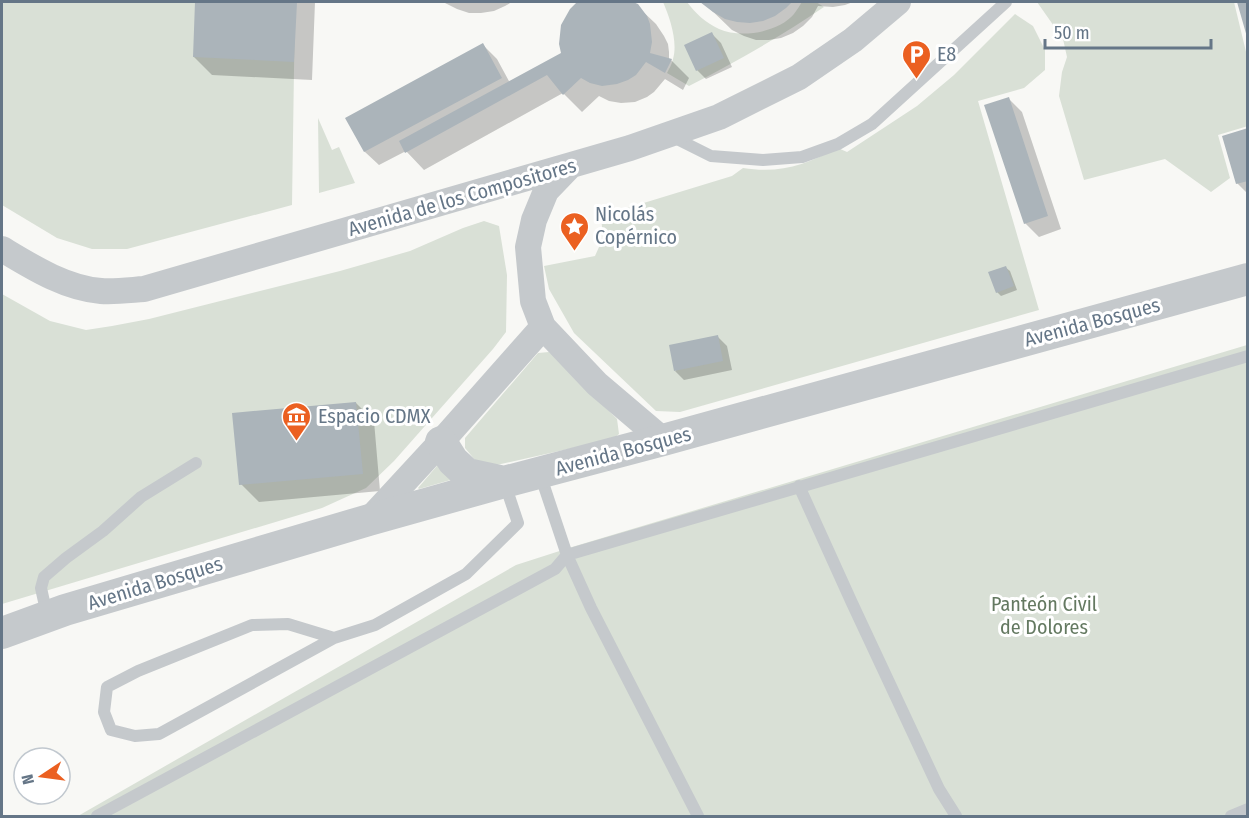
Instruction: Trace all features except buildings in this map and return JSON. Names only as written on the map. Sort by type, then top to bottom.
[{"type":"street","name":"Avenida de los Compositores","points":[[2,249],[58,280],[77,286],[100,291],[144,289],[571,165],[670,135],[720,117],[799,77],[853,40],[898,2]]},
{"type":"street","points":[[571,165],[546,191],[534,220],[528,247],[533,301],[543,327],[597,384],[663,440]]},
{"type":"street","name":"Avenida Bosques","points":[[2,633],[47,617],[369,520],[1248,279]]},
{"type":"street","points":[[369,520],[543,327]]},
{"type":"street","points":[[441,442],[453,461],[467,474],[504,482]]},
{"type":"lane","points":[[670,135],[711,156],[763,160],[802,157],[838,144],[872,124],[1006,2]]},
{"type":"lane","points":[[97,816],[555,569],[567,555],[1248,356]]},
{"type":"lane","points":[[47,617],[41,588],[44,577],[103,531],[141,497],[196,463]]},
{"type":"lane","points":[[540,473],[567,555],[591,608],[698,816]]},
{"type":"lane","points":[[334,638],[288,624],[252,626],[138,671],[107,687],[104,712],[111,730],[135,736],[159,734],[334,638],[375,625],[466,574],[518,523],[504,482]]},
{"type":"lane","points":[[799,486],[934,778],[956,816]]},
{"type":"lane","points":[[1232,816],[1248,809]]},
{"type":"green space","points":[[2,2],[295,2],[292,205],[127,249],[92,249],[57,238],[2,205]]},
{"type":"green space","points":[[663,2],[687,2],[710,24],[728,32],[738,33],[759,32],[779,25],[794,14],[802,2],[816,2],[824,7],[758,48],[689,86],[667,73],[673,61],[675,45],[671,23]]},
{"type":"green space","points":[[1037,2],[1234,2],[1247,56],[1248,126],[1218,135],[1230,178],[1211,192],[1165,159],[1084,180],[1059,96],[1062,72],[1067,57],[1063,39]]},
{"type":"green space","points":[[1015,14],[1033,26],[1045,50],[1045,70],[1024,88],[978,101],[1039,310],[680,412],[656,411],[574,333],[549,289],[544,266],[595,256],[603,238],[601,216],[732,176],[743,168],[781,169],[814,159],[838,148],[847,152],[917,106],[954,75]]},
{"type":"green space","points":[[318,118],[332,150],[339,147],[355,183],[319,193]]},
{"type":"green space","points":[[484,221],[499,226],[507,275],[506,332],[394,461],[366,488],[322,508],[2,604],[2,294],[50,321],[86,330],[149,319],[340,271],[410,251]]},
{"type":"green space","name":"Panteón Civil de Dolores","points":[[1247,345],[1247,816],[78,816],[516,565]]},
{"type":"green space","points":[[549,352],[617,419],[619,434],[613,439],[492,466],[480,466],[465,448],[465,438],[538,353]]},
{"type":"green space","points":[[442,460],[454,479],[419,489],[418,488]]},
{"type":"place","name":"E8","points":[[916,80]]},
{"type":"place","name":"Nicolás Copérnico","points":[[574,252]]},
{"type":"place","name":"Espacio CDMX","points":[[297,442]]}]
